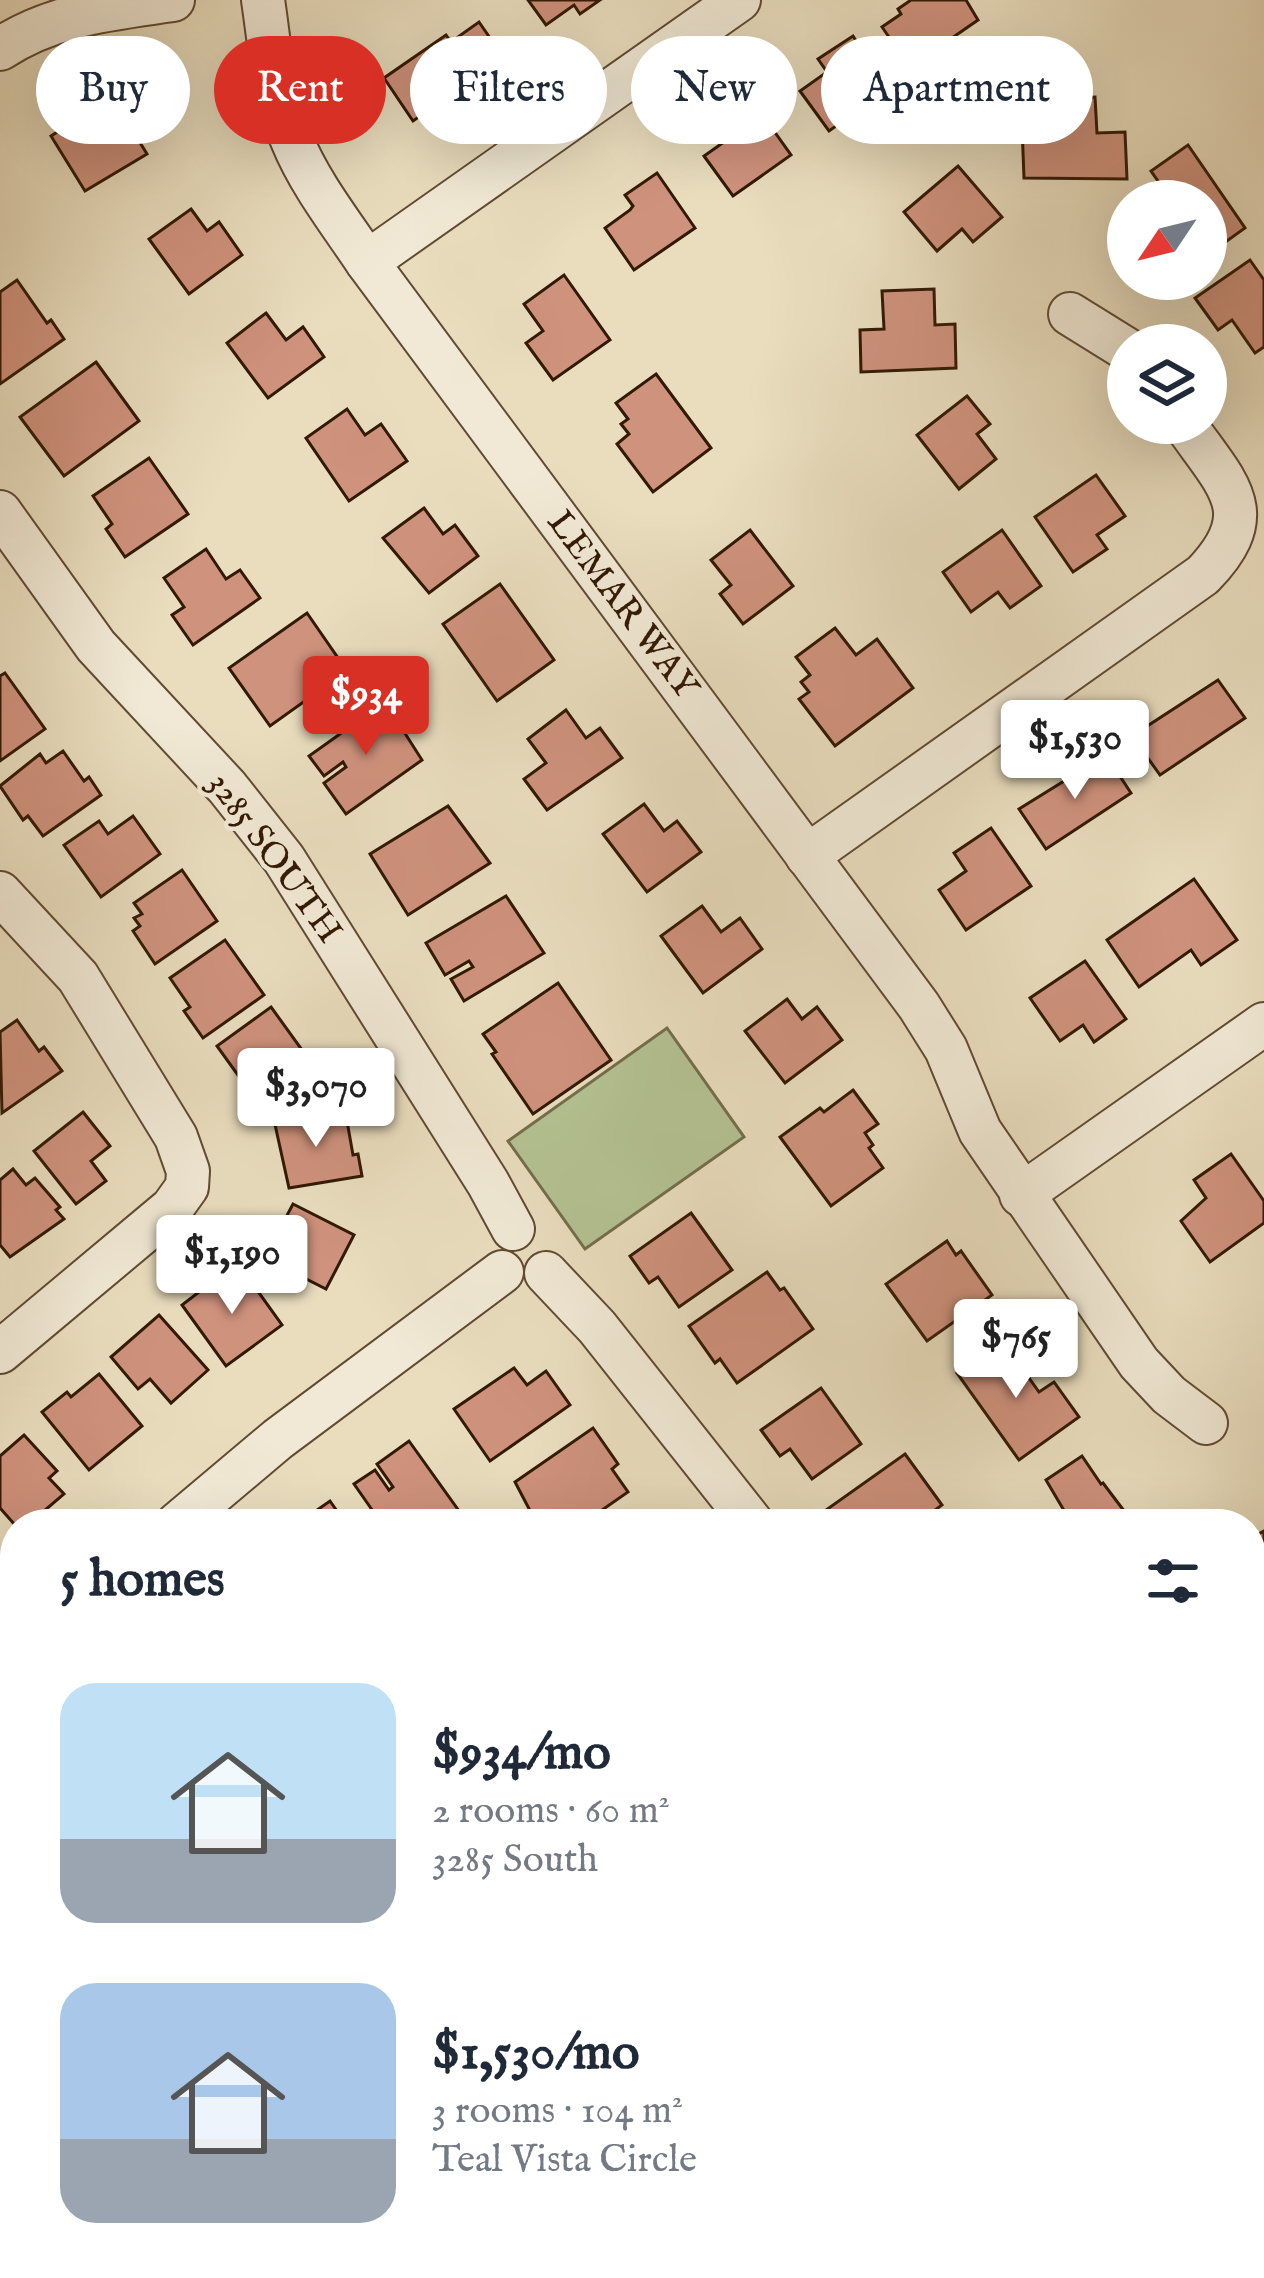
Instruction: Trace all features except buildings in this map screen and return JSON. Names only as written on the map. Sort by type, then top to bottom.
[{"type":"street","points":[[0,49],[83,12],[173,0]]},
{"type":"street","name":"LEMAR WAY","points":[[263,0],[290,138],[316,187],[946,1049],[980,1131],[1139,1363],[1169,1395],[1206,1423]]},
{"type":"street","points":[[367,262],[739,0]]},
{"type":"street","points":[[1070,314],[1107,337]]},
{"type":"street","points":[[807,856],[1227,554],[1239,533],[1241,514],[1232,491],[1199,444]]},
{"type":"street","name":"3285 SOUTH","points":[[0,512],[97,646],[227,787],[284,859],[513,1228]]},
{"type":"street","points":[[0,893],[78,977],[176,1137],[188,1171],[187,1186],[172,1208],[0,1352]]},
{"type":"street","points":[[1021,1195],[1264,1024]]},
{"type":"street","points":[[525,1226],[547,1238],[552,1250],[545,1274],[524,1283],[502,1272],[497,1248],[513,1228],[525,1226]]},
{"type":"street","points":[[195,1509],[278,1438],[502,1272]]},
{"type":"street","points":[[545,1274],[597,1328],[741,1509]]},
{"type":"green space","points":[[667,1028],[744,1137],[585,1249],[508,1141]]}]
